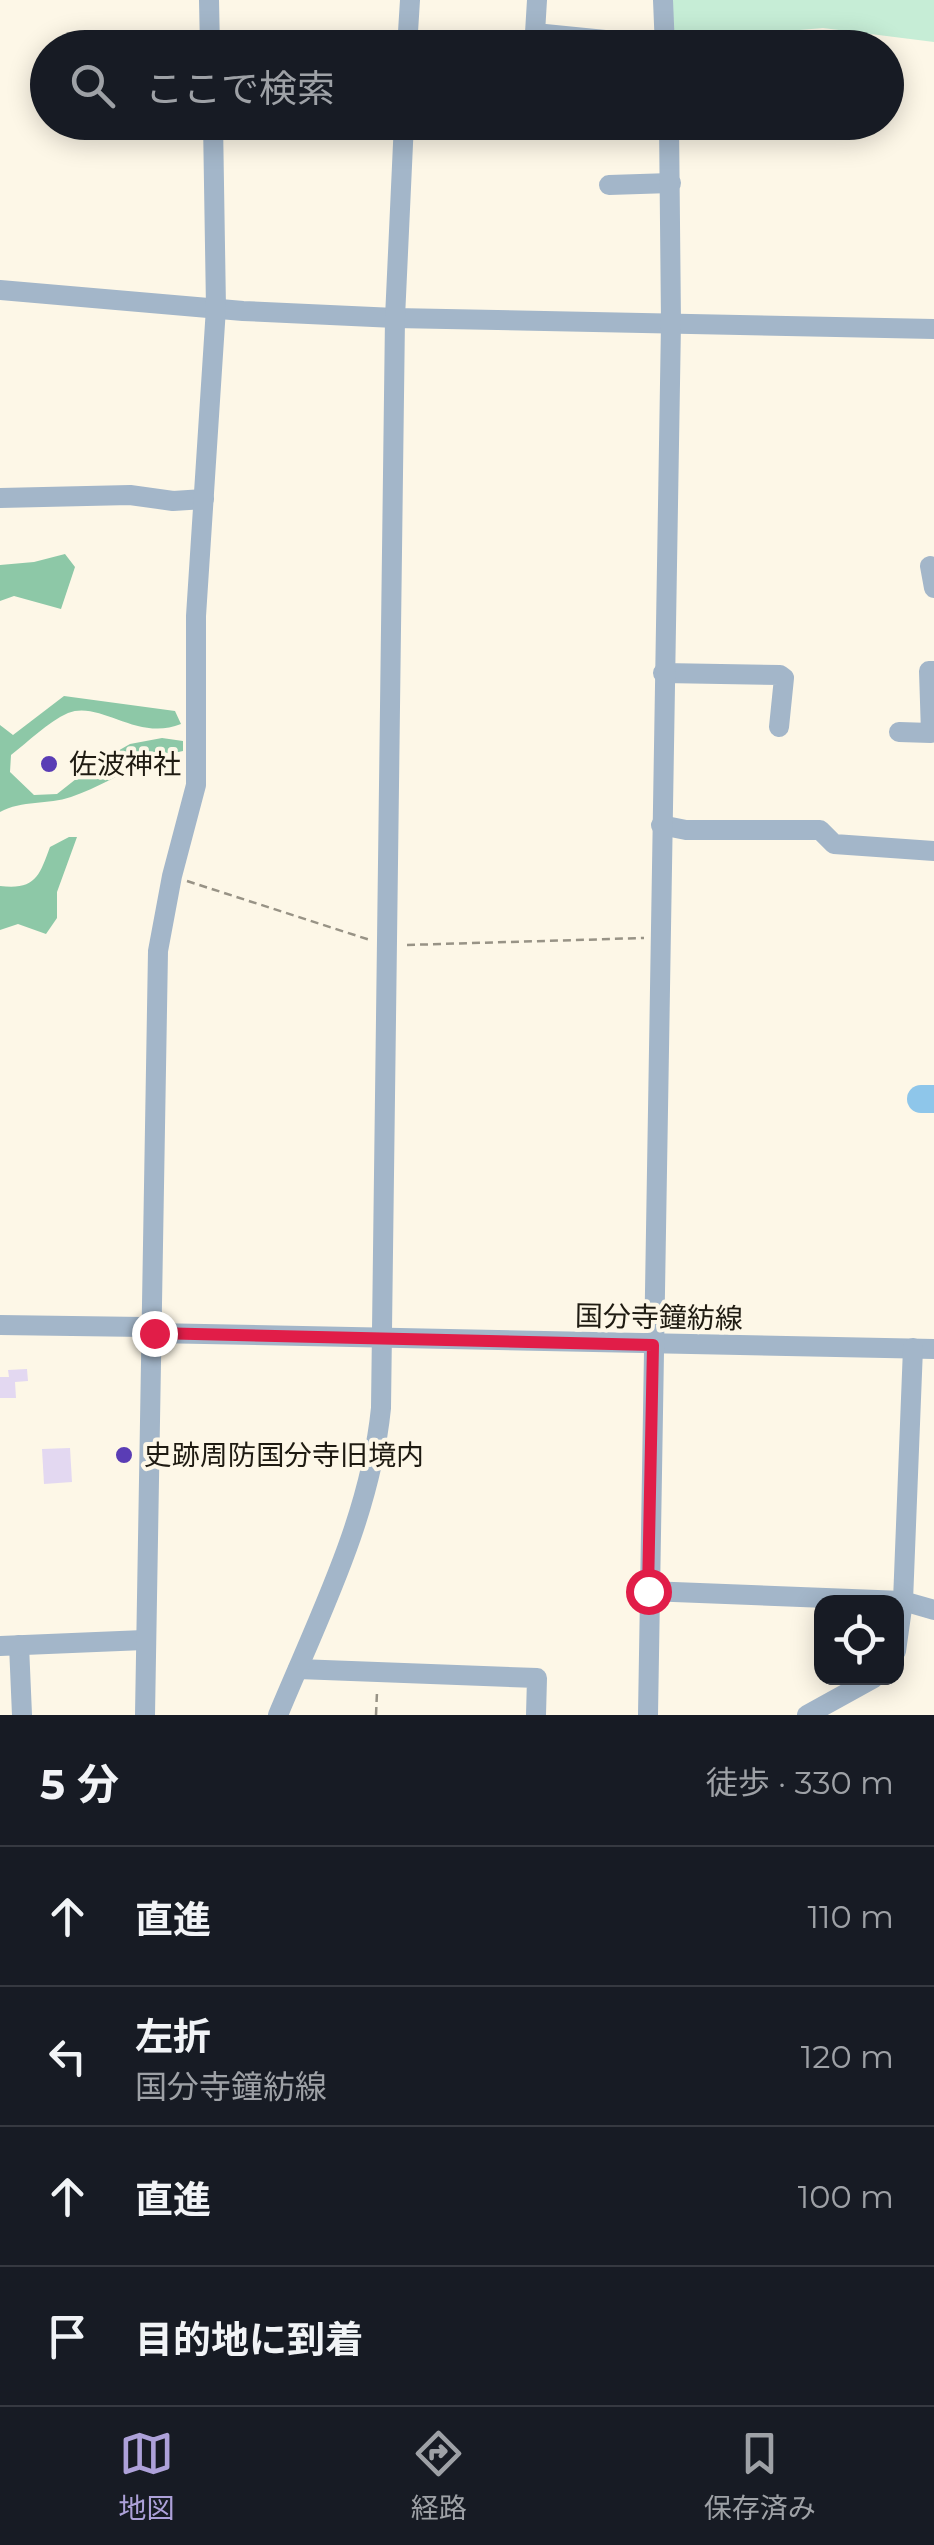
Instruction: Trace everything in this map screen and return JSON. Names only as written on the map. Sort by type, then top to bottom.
[{"type":"street","points":[[208,0],[209,30]]},
{"type":"street","points":[[409,30],[410,0]]},
{"type":"street","points":[[535,30],[537,0]]},
{"type":"street","points":[[664,0],[665,30]]},
{"type":"street","points":[[144,1715],[158,951],[172,876],[196,785],[196,616],[216,308],[213,140]]},
{"type":"street","points":[[278,1715],[351,1543],[377,1450],[384,1338],[395,318],[403,140]]},
{"type":"street","points":[[648,1715],[671,322],[669,140]]},
{"type":"street","points":[[610,185],[671,183]]},
{"type":"street","points":[[0,290],[395,318],[934,329]]},
{"type":"street","points":[[0,498],[130,495],[174,501],[204,499]]},
{"type":"street","points":[[930,566],[934,588]]},
{"type":"street","points":[[900,732],[931,733],[929,671],[934,671]]},
{"type":"street","points":[[663,673],[780,675],[784,678],[778,727]]},
{"type":"street","points":[[661,824],[686,830],[820,830],[834,844],[934,851]]},
{"type":"street","name":"国分寺鐘紡線","points":[[0,1326],[144,1327],[154,1333],[923,1349]]},
{"type":"street","points":[[903,1595],[923,1349]]},
{"type":"street","points":[[648,1591],[814,1598]]},
{"type":"street","points":[[904,1601],[934,1610]]},
{"type":"street","points":[[15,1701],[9,1645],[144,1640]]},
{"type":"street","points":[[298,1669],[537,1678],[536,1715]]},
{"type":"street","points":[[808,1715],[862,1685]]},
{"type":"path","points":[[172,876],[388,946],[662,937]]},
{"type":"path","points":[[376,1715],[379,1672]]},
{"type":"green space","points":[[671,0],[934,0],[934,42],[904,38],[904,30],[673,30]]},
{"type":"green space","points":[[65,554],[75,567],[61,609],[14,596],[0,601],[0,565]]},
{"type":"green space","points":[[64,696],[175,711],[181,724],[149,728],[93,712],[68,713],[11,755],[10,772],[34,795],[57,794],[95,764],[130,744],[162,738],[183,741],[183,751],[153,759],[71,797],[0,812],[0,725],[13,735]]},
{"type":"green space","points":[[77,837],[57,892],[57,918],[46,934],[18,924],[0,930],[0,886],[21,886],[34,879],[50,847]]},
{"type":"building","points":[[27,1369],[28,1381],[15,1382],[16,1398],[0,1398],[0,1377],[9,1377],[8,1370]]},
{"type":"building","points":[[70,1448],[72,1482],[44,1484],[42,1449]]},
{"type":"waterway","points":[[921,1099],[934,1099]]},
{"type":"place","name":"佐波神社","points":[[49,764]]},
{"type":"place","name":"史跡周防国分寺旧境内","points":[[124,1455]]},
{"type":"route","points":[[154,1333],[653,1345],[648,1591]]}]
